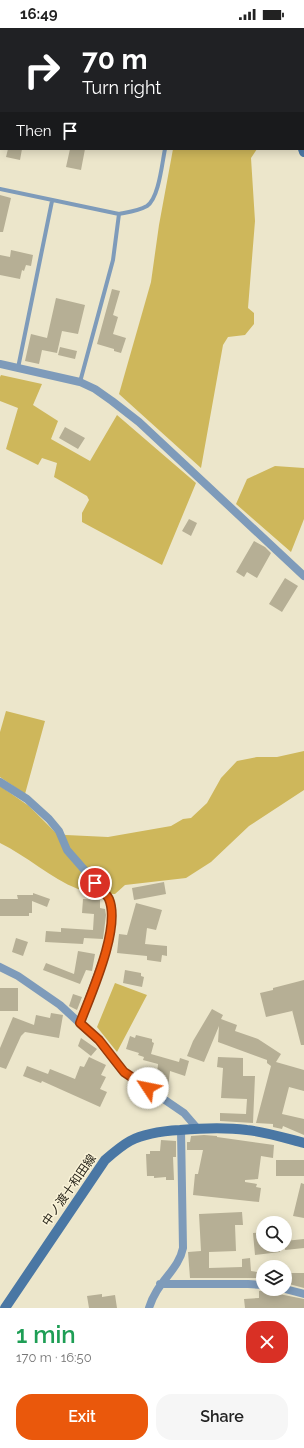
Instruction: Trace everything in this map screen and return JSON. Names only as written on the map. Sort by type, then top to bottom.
[{"type":"main road","name":"中ノ渡十和田線","points":[[5,1308],[105,1160],[130,1141],[151,1133],[197,1128],[247,1130],[304,1143]]},
{"type":"street","points":[[0,364],[80,382],[96,389],[139,422],[304,576]]},
{"type":"street","points":[[0,782],[27,799],[49,819],[59,831],[67,850],[109,898],[112,916],[110,936],[80,1023]]},
{"type":"street","points":[[0,967],[24,980],[60,1005],[99,1040],[124,1072],[184,1113],[197,1128]]},
{"type":"street","points":[[149,1308],[160,1284],[178,1262],[183,1248],[181,1130]]},
{"type":"street","points":[[160,1284],[256,1285]]},
{"type":"street","points":[[292,1291],[304,1294]]},
{"type":"lane","points":[[0,189],[120,214],[134,212],[148,205],[154,196],[165,150]]},
{"type":"lane","points":[[18,368],[52,201]]},
{"type":"lane","points":[[80,382],[113,260],[120,214]]},
{"type":"shaded area","points":[[173,150],[256,150],[251,158],[255,221],[248,308],[254,313],[254,324],[245,335],[228,337],[223,345],[201,468],[119,394],[151,282],[159,225]]},
{"type":"shaded area","points":[[1,375],[42,384],[33,405],[58,421],[51,439],[90,461],[117,415],[196,483],[162,565],[82,522],[82,513],[89,500],[87,496],[54,477],[57,463],[42,458],[38,465],[6,449],[18,408],[0,401]]},
{"type":"shaded area","points":[[275,466],[304,468],[304,519],[291,552],[236,504],[247,479]]},
{"type":"shaded area","points":[[6,711],[45,721],[25,794],[0,777],[0,732]]},
{"type":"shaded area","points":[[304,751],[304,790],[249,826],[211,862],[186,878],[125,885],[115,894],[96,893],[78,889],[58,879],[20,854],[0,843],[0,786],[29,806],[55,832],[66,835],[108,837],[171,826],[183,819],[191,818],[207,803],[221,778],[237,761],[257,757],[277,757]]},
{"type":"shaded area","points":[[115,983],[147,995],[117,1052],[97,1027]]},
{"type":"building","points":[[8,150],[22,150],[20,160],[6,157]]},
{"type":"building","points":[[70,150],[85,150],[81,170],[66,167]]},
{"type":"building","points":[[0,195],[11,198],[3,232],[0,232]]},
{"type":"building","points":[[11,250],[33,255],[31,266],[26,265],[24,271],[22,270],[20,279],[0,275],[0,255],[10,257]]},
{"type":"building","points":[[112,289],[120,291],[113,315],[118,317],[113,334],[126,338],[121,353],[114,351],[114,349],[97,344]]},
{"type":"building","points":[[56,298],[85,305],[78,334],[62,331],[57,353],[42,350],[39,364],[25,361],[31,334],[47,338]]},
{"type":"building","points":[[60,347],[77,351],[75,359],[58,355]]},
{"type":"building","points":[[65,427],[85,438],[78,449],[59,438]]},
{"type":"building","points":[[189,519],[197,523],[191,536],[182,531]]},
{"type":"building","points":[[254,541],[265,547],[271,553],[257,578],[247,572],[244,577],[236,572]]},
{"type":"building","points":[[285,578],[298,586],[282,612],[269,604]]},
{"type":"building","points":[[164,882],[166,894],[134,900],[132,888]]},
{"type":"building","points":[[33,893],[50,899],[47,907],[32,901],[32,913],[29,913],[29,916],[0,916],[0,899],[18,899],[17,895],[33,895]]},
{"type":"building","points":[[83,899],[100,900],[100,908],[105,909],[106,915],[103,939],[84,938],[83,944],[45,942],[46,931],[61,932],[61,928],[93,930],[94,914],[82,913]]},
{"type":"building","points":[[136,903],[162,910],[156,930],[147,928],[145,944],[167,946],[167,956],[162,955],[161,962],[147,960],[147,956],[117,953],[119,934],[127,935]]},
{"type":"building","points":[[16,938],[28,942],[23,956],[12,952]]},
{"type":"building","points":[[78,951],[95,954],[92,971],[86,970],[80,984],[43,970],[46,963],[74,974]]},
{"type":"building","points":[[125,970],[141,973],[141,976],[144,977],[142,987],[123,983]]},
{"type":"building","points":[[304,980],[304,1045],[301,1045],[292,1010],[266,1017],[260,993]]},
{"type":"building","points":[[0,988],[18,988],[18,1011],[0,1011]]},
{"type":"building","points":[[73,994],[82,997],[77,1010],[69,1006]]},
{"type":"building","points":[[212,1009],[223,1015],[221,1019],[237,1025],[235,1031],[258,1039],[281,1054],[276,1062],[304,1070],[304,1091],[289,1087],[282,1114],[304,1119],[304,1135],[283,1126],[282,1129],[273,1127],[273,1124],[256,1123],[271,1066],[267,1063],[267,1060],[218,1042],[219,1026],[204,1062],[187,1056],[193,1041]]},
{"type":"building","points":[[51,1013],[63,1015],[59,1038],[25,1032],[21,1036],[6,1069],[0,1067],[0,1048],[13,1017],[34,1025],[36,1015],[50,1018]]},
{"type":"building","points":[[136,1035],[152,1039],[152,1042],[154,1043],[151,1054],[179,1062],[180,1058],[189,1061],[185,1076],[170,1071],[168,1089],[156,1087],[158,1064],[143,1060],[144,1057],[138,1055],[139,1053],[126,1049],[130,1036],[135,1038]]},
{"type":"building","points":[[81,1038],[97,1049],[91,1056],[78,1046]]},
{"type":"building","points":[[89,1057],[106,1065],[101,1075],[106,1077],[100,1089],[107,1092],[100,1107],[42,1081],[41,1083],[23,1076],[27,1066],[48,1074],[50,1069],[75,1079],[80,1066],[84,1067]]},
{"type":"building","points":[[218,1057],[243,1058],[243,1076],[255,1076],[253,1123],[220,1121],[220,1113],[246,1114],[247,1099],[221,1098],[223,1068],[217,1067]]},
{"type":"building","points":[[204,1135],[274,1145],[273,1158],[261,1156],[258,1179],[245,1180],[245,1182],[257,1184],[256,1187],[261,1188],[259,1202],[193,1195],[195,1174],[198,1174],[203,1150],[187,1150],[187,1142],[190,1142],[191,1136]]},
{"type":"building","points":[[161,1140],[176,1141],[176,1157],[173,1157],[174,1180],[166,1180],[166,1177],[154,1178],[154,1176],[147,1176],[146,1154],[150,1154],[150,1151],[160,1151]]},
{"type":"building","points":[[276,1160],[304,1160],[304,1176],[276,1176]]},
{"type":"building","points":[[301,1183],[304,1184],[304,1218],[293,1216]]},
{"type":"building","points":[[242,1212],[243,1225],[235,1225],[236,1251],[209,1252],[209,1268],[242,1267],[242,1259],[250,1258],[251,1271],[256,1272],[256,1278],[190,1278],[188,1252],[201,1251],[199,1214]]},
{"type":"building","points":[[253,1233],[256,1233],[256,1252],[280,1252],[255,1255]]},
{"type":"building","points":[[304,1239],[304,1248],[292,1249],[292,1240]]},
{"type":"building","points":[[292,1273],[304,1273],[304,1288],[292,1285]]},
{"type":"building","points":[[102,1294],[102,1297],[115,1295],[117,1308],[89,1308],[87,1296]]},
{"type":"building","points":[[259,1296],[289,1296],[304,1299],[304,1308],[245,1308],[244,1299],[259,1298]]},
{"type":"route","points":[[95,883],[109,898],[112,916],[110,936],[80,1023],[99,1040],[124,1072],[148,1088]]}]
